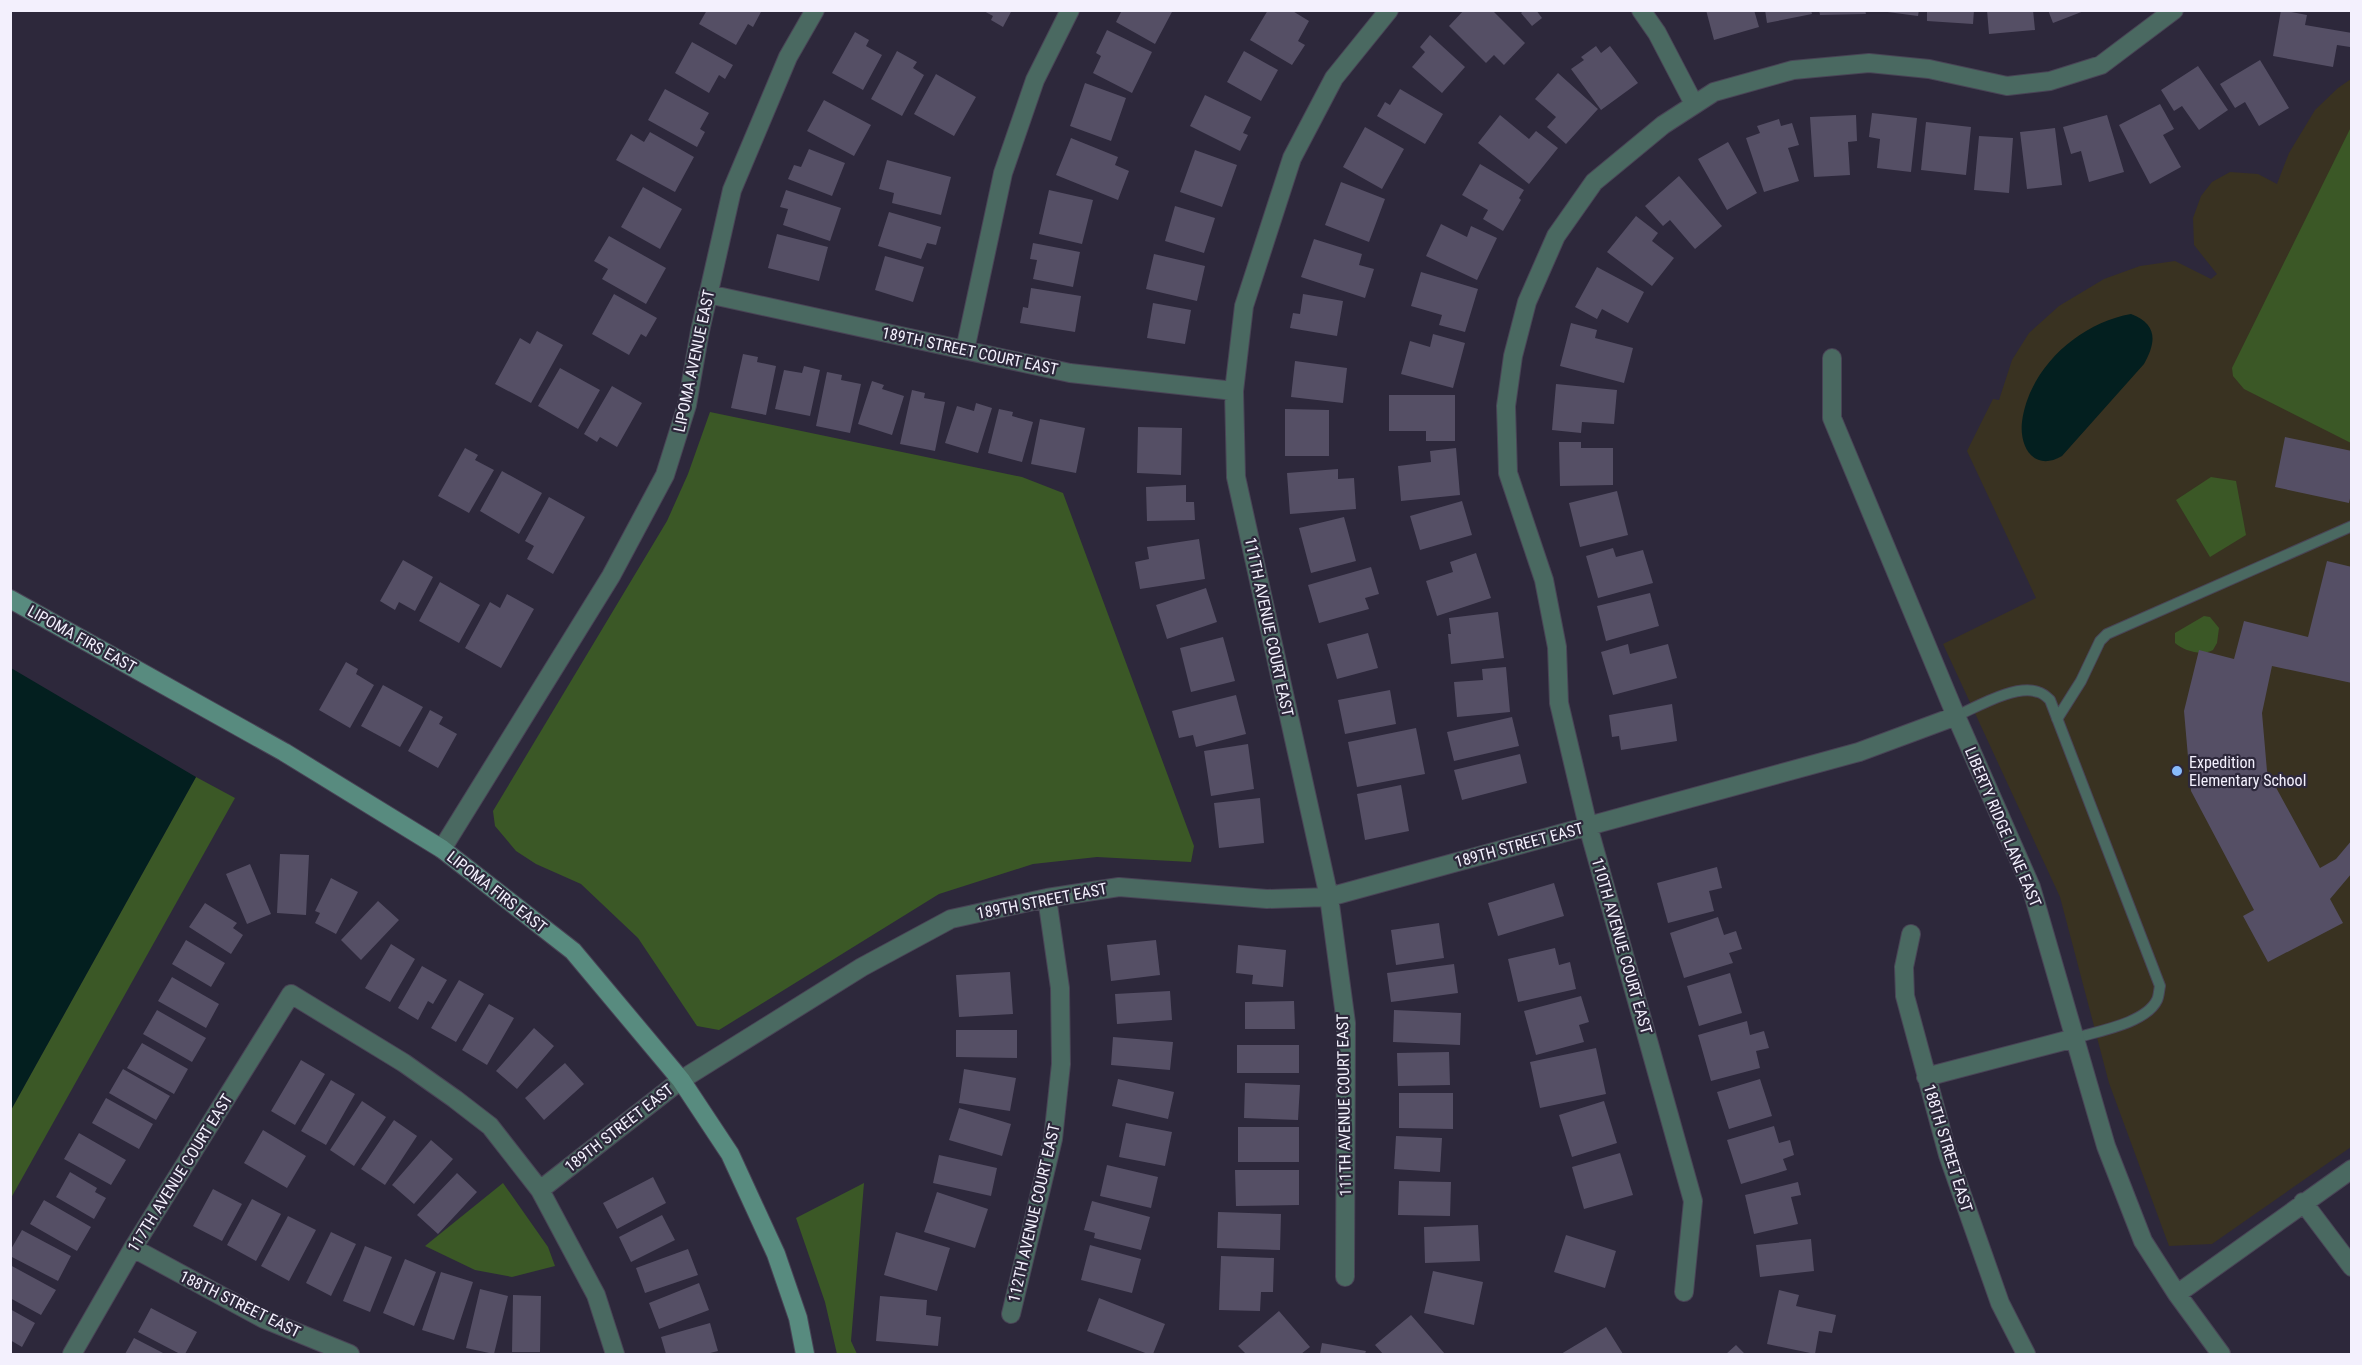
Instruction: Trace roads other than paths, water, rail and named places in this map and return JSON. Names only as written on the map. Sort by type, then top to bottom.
[{"type":"street","name":"LIPOMA AVENUE EAST","points":[[442,849],[611,576],[665,475],[687,405],[708,294],[732,190],[788,57],[815,10]]},
{"type":"street","points":[[965,350],[1003,173],[1035,80],[1070,10]]},
{"type":"street","name":"111TH AVENUE COURT EAST","points":[[1345,1277],[1346,1023],[1329,897],[1236,477],[1234,391],[1244,306],[1292,158],[1334,78],[1389,10]]},
{"type":"street","points":[[1641,10],[1657,33],[1695,105]]},
{"type":"street","name":"110TH AVENUE COURT EAST","points":[[1684,1292],[1693,1201],[1588,826],[1559,703],[1557,647],[1544,580],[1508,473],[1506,406],[1513,356],[1527,302],[1556,236],[1594,182],[1663,124],[1714,92],[1793,70],[1869,63],[1929,69],[2007,86],[2050,81],[2101,65],[2174,10]]},
{"type":"street","name":"189TH STREET COURT EAST","points":[[708,294],[1071,373],[1234,391]]},
{"type":"street","name":"LIBERTY RIDGE LANE EAST","points":[[1832,357],[1833,418],[1956,716],[2031,887],[2106,1146],[2143,1241],[2177,1294],[2221,1354]]},
{"type":"street","name":"LIPOMA FIRS EAST","points":[[10,599],[284,752],[442,849],[573,951],[681,1080],[730,1154],[776,1254],[798,1318],[805,1354]]},
{"type":"street","name":"189TH STREET EAST","points":[[540,1190],[681,1080],[862,967],[951,919],[1047,898],[1119,887],[1267,899],[1329,897],[1859,752],[1956,716]]},
{"type":"street","name":"112TH AVENUE COURT EAST","points":[[1011,1314],[1053,1139],[1061,1064],[1060,988],[1047,898]]},
{"type":"street","name":"188TH STREET EAST","points":[[1911,933],[1904,967],[1905,996],[1926,1077],[1948,1155],[2000,1303],[2026,1354]]},
{"type":"street","name":"117TH AVENUE COURT EAST","points":[[72,1354],[133,1248],[291,994],[404,1064],[490,1126],[540,1190]]},
{"type":"street","points":[[1926,1077],[2075,1038]]},
{"type":"street","points":[[2177,1294],[2352,1169]]},
{"type":"street","points":[[540,1190],[596,1295],[615,1354]]},
{"type":"street","points":[[2303,1202],[2352,1267]]},
{"type":"street","name":"188TH STREET EAST","points":[[133,1248],[264,1319],[344,1354]]},
{"type":"lane","points":[[2057,719],[2081,681],[2100,641],[2107,634],[2352,526]]},
{"type":"lane","points":[[1956,716],[2011,692],[2028,690],[2040,692],[2050,700],[2160,986],[2158,999],[2139,1017],[2119,1026],[2075,1038]]},
{"type":"place","name":"Expedition Elementary School","points":[[2177,771]]}]
